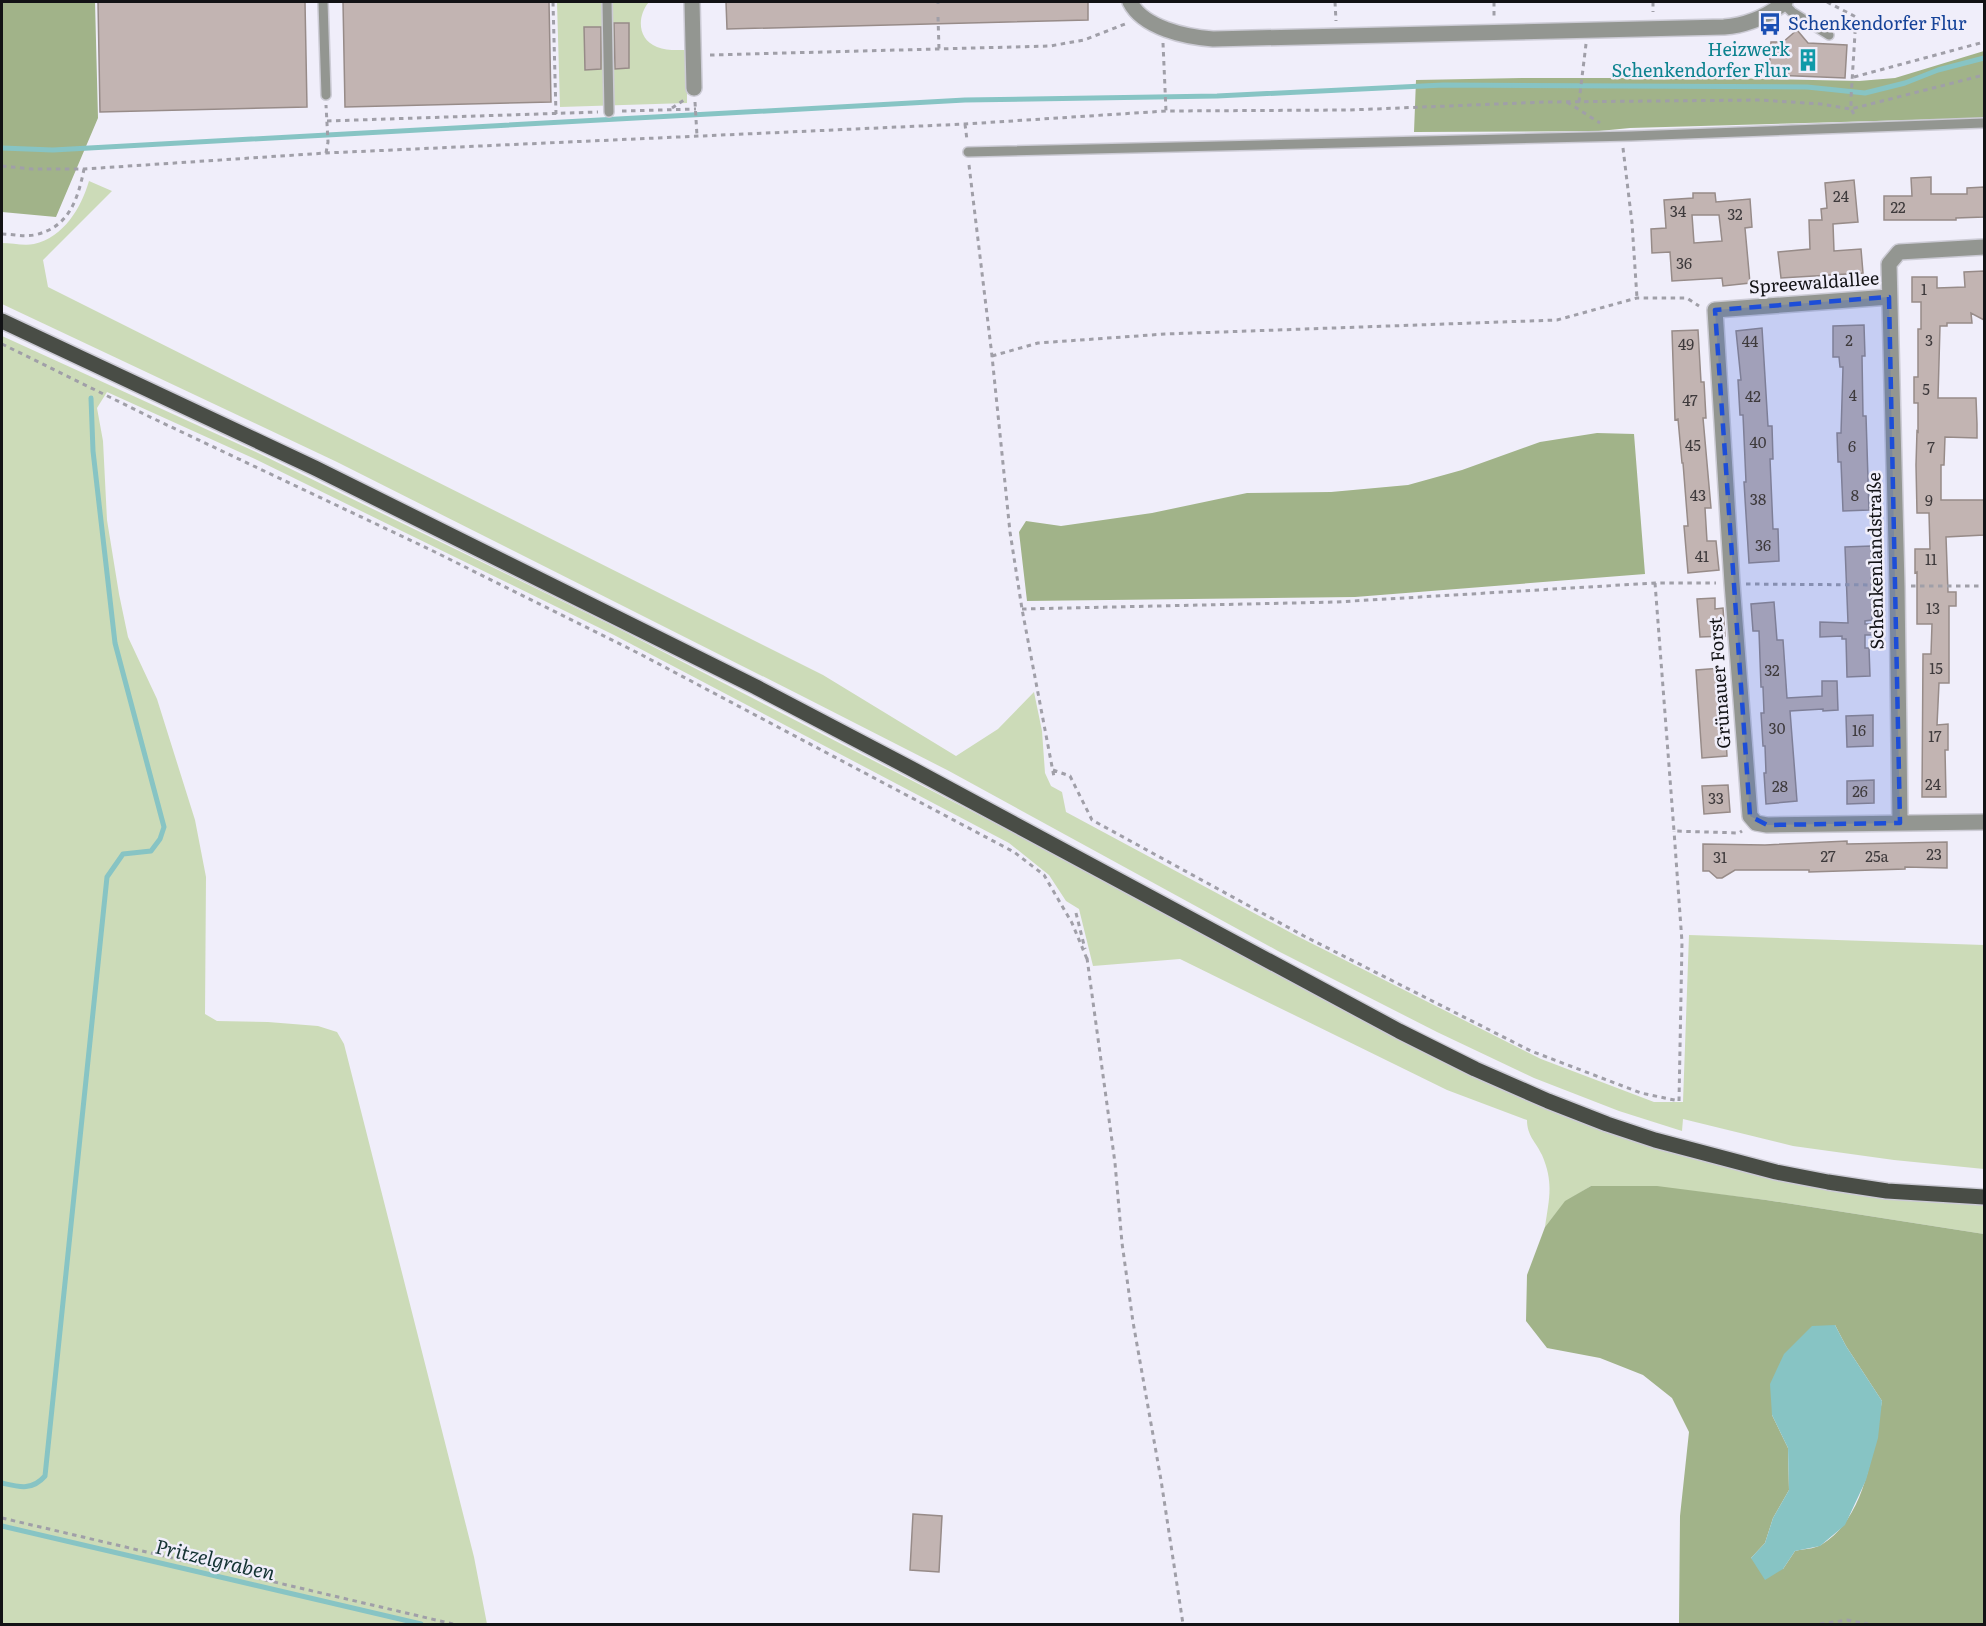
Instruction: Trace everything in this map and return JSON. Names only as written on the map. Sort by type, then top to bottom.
[{"type":"main road","points":[[2,321],[315,468],[756,687],[1399,1031],[1548,1101],[1655,1140],[1776,1172],[1887,1191],[1984,1197]]},
{"type":"street","points":[[692,2],[694,88]]},
{"type":"street","points":[[1130,2],[1142,17],[1163,27],[1189,36],[1213,39],[1732,26],[1762,18],[1784,2]]},
{"type":"street","name":"Spreewaldallee","points":[[1715,310],[1889,297],[1888,264],[1899,252],[1984,247]]},
{"type":"street","name":"Schenkenlandstraße","points":[[1889,297],[1897,586],[1900,823]]},
{"type":"street","name":"Grünauer Forst","points":[[1715,310],[1732,583],[1750,816],[1756,824]]},
{"type":"street","points":[[1756,824],[1984,822]]},
{"type":"lane","points":[[323,2],[326,95]]},
{"type":"lane","points":[[607,2],[609,112]]},
{"type":"lane","points":[[1784,2],[1792,12],[1828,35]]},
{"type":"lane","points":[[968,152],[1621,136],[1984,123]]},
{"type":"path","points":[[553,2],[556,114]]},
{"type":"path","points":[[1827,2],[1856,17],[1851,109]]},
{"type":"path","points":[[938,17],[939,49]]},
{"type":"path","points":[[693,55],[1050,46],[1071,44],[1142,17]]},
{"type":"path","points":[[1163,27],[1166,111]]},
{"type":"path","points":[[1579,102],[1587,30]]},
{"type":"path","points":[[1854,77],[1984,42]]},
{"type":"path","points":[[2,166],[32,169],[84,169],[326,153],[965,124],[1166,111],[1350,110],[1566,102],[1760,100],[1821,104],[1851,109],[1984,75]]},
{"type":"path","points":[[326,95],[328,142],[326,153]]},
{"type":"path","points":[[1566,102],[1621,136],[1632,223],[1637,298]]},
{"type":"path","points":[[327,122],[696,110],[697,135]]},
{"type":"path","points":[[968,152],[1010,532],[1054,777]]},
{"type":"path","points":[[2,234],[34,235],[59,226],[70,213],[84,169]]},
{"type":"path","points":[[992,357],[1038,343],[1165,334],[1557,320],[1637,298],[1687,298],[1704,310],[1715,310]]},
{"type":"path","points":[[2,344],[431,550],[640,654],[1014,852],[1044,875],[1072,923],[1087,959]]},
{"type":"path","points":[[1022,609],[1336,602],[1655,583],[1984,586]]},
{"type":"path","points":[[1053,770],[1070,776],[1092,820],[1304,936],[1531,1051],[1641,1093],[1679,1101],[1682,942],[1655,583]]},
{"type":"path","points":[[1674,831],[1739,833],[1756,824]]},
{"type":"path","points":[[1076,913],[1087,959],[1115,1163],[1122,1243],[1133,1322],[1161,1480],[1183,1624]]},
{"type":"path","points":[[2,1518],[453,1624]]},
{"type":"path","points":[[1820,1624],[1847,1620],[1868,1624]]},
{"type":"highlighted area","points":[[1889,297],[1900,823],[1767,825],[1750,816],[1715,310]]},
{"type":"shaded area","points":[[2,2],[95,2],[98,118],[56,217],[2,212]]},
{"type":"shaded area","points":[[557,2],[649,2],[641,20],[646,39],[660,48],[687,50],[687,103],[560,107]]},
{"type":"shaded area","points":[[1984,51],[1984,118],[1630,128],[1599,131],[1414,132],[1416,80],[1725,78],[1859,81],[1895,78]]},
{"type":"shaded area","points":[[89,181],[112,191],[43,260],[48,287],[823,675],[956,756],[998,729],[1034,692],[1042,731],[1045,773],[1051,786],[1062,792],[1066,812],[1295,935],[1541,1059],[1654,1102],[1683,1102],[1689,935],[1984,945],[1984,1169],[1894,1160],[1793,1146],[1683,1119],[1682,1131],[1619,1111],[1534,1078],[1437,1032],[1278,951],[949,771],[802,696],[337,462],[2,304],[2,243],[34,244],[54,235],[76,211]]},
{"type":"shaded area","points":[[2,336],[256,452],[617,628],[1056,855],[1466,1072],[1724,1166],[1984,1203],[1984,1234],[1766,1200],[1657,1187],[1591,1186],[1565,1202],[1545,1227],[1550,1191],[1548,1174],[1542,1155],[1530,1135],[1527,1120],[1447,1090],[1180,959],[1093,966],[1079,909],[1066,901],[1049,875],[1009,843],[614,635],[255,459],[107,392],[97,408],[103,441],[107,520],[119,594],[128,637],[157,699],[195,820],[206,877],[205,1014],[217,1021],[318,1026],[337,1032],[344,1044],[474,1557],[487,1624],[2,1624]]},
{"type":"shaded area","points":[[1597,433],[1634,434],[1645,574],[1355,597],[1027,601],[1019,532],[1026,521],[1061,526],[1152,513],[1247,493],[1331,492],[1408,485],[1462,470],[1540,442]]},
{"type":"shaded area","points":[[1591,1186],[1657,1186],[1766,1200],[1984,1234],[1984,1624],[1679,1624],[1680,1516],[1689,1432],[1672,1398],[1643,1375],[1600,1358],[1547,1348],[1526,1321],[1527,1275],[1545,1227],[1565,1201]],"holes":[[[1835,1325],[1882,1401],[1871,1460],[1858,1500],[1849,1518],[1836,1533],[1821,1545],[1795,1551],[1783,1569],[1751,1558],[1765,1543],[1773,1518],[1789,1490],[1788,1448],[1772,1415]]]},
{"type":"shaded area","points":[[1835,1325],[1882,1401],[1878,1438],[1866,1480],[1845,1525],[1820,1546],[1795,1551],[1783,1569],[1765,1580],[1751,1558],[1765,1543],[1773,1518],[1789,1490],[1788,1448],[1772,1415],[1770,1384],[1784,1354],[1812,1326]]},
{"type":"building","points":[[98,2],[305,2],[307,107],[100,112]]},
{"type":"building","points":[[343,2],[549,2],[551,102],[345,107]]},
{"type":"building","points":[[726,2],[1088,2],[1088,20],[727,29]]},
{"type":"building","points":[[614,23],[629,23],[629,68],[615,69]]},
{"type":"building","points":[[584,27],[601,27],[601,69],[585,70]]},
{"type":"building","name":"Heizwerk Schenkendorfer Flur","points":[[1797,30],[1808,43],[1847,45],[1845,78],[1769,75],[1771,42],[1783,42]]},
{"type":"building","points":[[1931,177],[1931,194],[1967,194],[1967,188],[1984,187],[1984,217],[1956,218],[1956,220],[1884,220],[1884,196],[1912,196],[1911,178]]},
{"type":"building","points":[[1854,180],[1858,222],[1833,224],[1834,251],[1861,249],[1863,273],[1781,278],[1778,252],[1810,249],[1809,220],[1822,220],[1821,209],[1827,208],[1825,183]]},
{"type":"building","points":[[1693,193],[1715,193],[1716,202],[1750,199],[1752,227],[1745,228],[1750,283],[1723,286],[1722,278],[1672,281],[1670,252],[1652,253],[1651,229],[1666,228],[1664,200],[1693,198]],"holes":[[[1692,215],[1719,215],[1722,241],[1694,243]]]},
{"type":"building","points":[[1984,271],[1984,320],[1971,313],[1972,323],[1947,323],[1947,326],[1940,326],[1938,398],[1976,398],[1977,424],[1977,438],[1945,437],[1944,465],[1941,465],[1941,500],[1984,500],[1984,535],[1946,537],[1948,592],[1956,592],[1956,606],[1949,606],[1949,683],[1939,683],[1937,725],[1948,724],[1948,750],[1945,750],[1946,797],[1922,797],[1923,654],[1931,654],[1932,624],[1917,624],[1915,549],[1930,549],[1929,513],[1917,513],[1918,403],[1914,403],[1914,377],[1918,377],[1918,329],[1921,329],[1921,302],[1912,302],[1912,277],[1937,277],[1937,288],[1965,287],[1964,272]]},
{"type":"building","points":[[1864,325],[1863,416],[1866,416],[1869,510],[1843,511],[1837,433],[1841,433],[1843,367],[1840,367],[1839,357],[1833,357],[1833,326]]},
{"type":"building","points":[[1762,328],[1768,426],[1772,426],[1773,459],[1770,459],[1773,529],[1778,529],[1779,561],[1749,563],[1743,415],[1740,415],[1738,380],[1741,380],[1736,331]]},
{"type":"building","points":[[1698,330],[1701,382],[1704,382],[1706,418],[1703,418],[1711,508],[1705,508],[1707,541],[1716,541],[1719,570],[1688,573],[1684,526],[1688,526],[1678,419],[1675,420],[1672,331]]},
{"type":"building","points":[[1871,546],[1872,620],[1865,621],[1865,624],[1872,624],[1873,635],[1865,635],[1865,648],[1869,648],[1870,676],[1847,677],[1846,639],[1842,639],[1842,636],[1820,637],[1820,622],[1848,623],[1845,547]]},
{"type":"building","points":[[1715,598],[1715,609],[1723,608],[1725,636],[1700,637],[1697,599]]},
{"type":"building","points":[[1774,602],[1777,640],[1783,640],[1787,698],[1822,696],[1822,681],[1837,681],[1838,710],[1790,711],[1797,801],[1766,804],[1759,631],[1753,631],[1751,604]]},
{"type":"building","points":[[1722,668],[1727,756],[1702,758],[1696,670]]},
{"type":"building","points":[[1873,715],[1873,746],[1847,747],[1846,716]]},
{"type":"building","points":[[1874,780],[1874,803],[1847,804],[1847,781]]},
{"type":"building","points":[[1728,785],[1730,812],[1704,814],[1702,786]]},
{"type":"building","points":[[1847,841],[1847,844],[1947,842],[1947,868],[1905,867],[1905,869],[1809,872],[1809,870],[1735,870],[1722,878],[1717,878],[1709,871],[1703,871],[1703,844],[1765,845]]},
{"type":"building","points":[[913,1514],[942,1516],[939,1572],[910,1570]]},
{"type":"waterway","points":[[2,148],[53,150],[965,100],[1217,96],[1443,85],[1807,87],[1865,93],[1984,58]]},
{"type":"waterway","points":[[2,1483],[25,1487],[35,1484],[45,1476],[107,877],[123,854],[151,851],[160,839],[164,827],[115,643],[93,451],[91,398]]},
{"type":"waterway","name":"Pritzelgraben","points":[[2,1526],[421,1624]]},
{"type":"place","name":"Schenkendorfer Flur","points":[[1770,24]]},
{"type":"place","name":"Heizwerk Schenkendorfer Flur","points":[[1808,60]]}]
